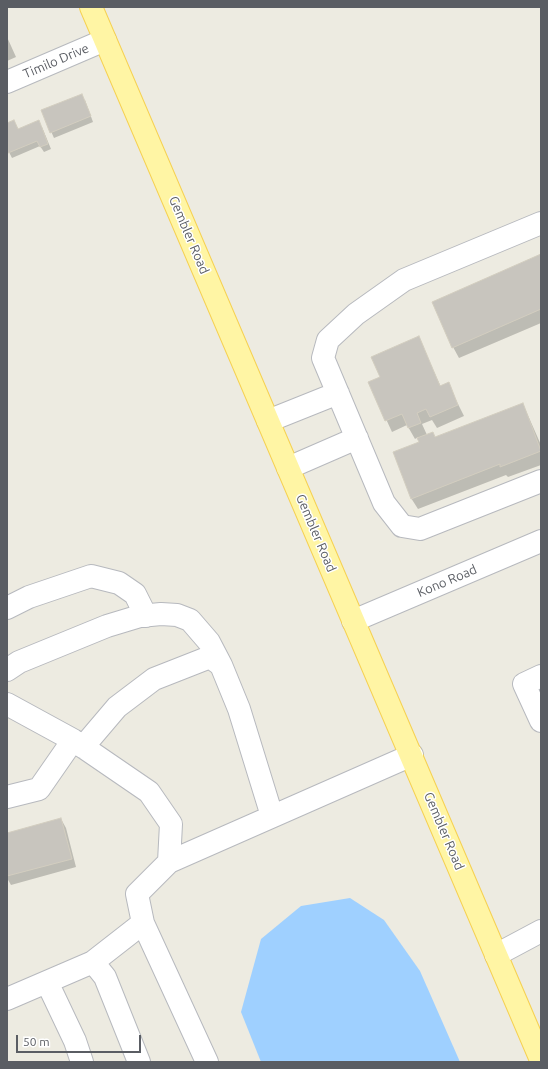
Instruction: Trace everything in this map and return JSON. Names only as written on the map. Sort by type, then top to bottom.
[{"type":"main road","name":"Gembler Road","points":[[91,7],[353,621],[412,755],[541,1060]]},
{"type":"street","name":"Timilo Drive","points":[[7,82],[105,40]]},
{"type":"street","points":[[541,223],[404,280],[356,314],[328,340],[323,358],[384,504],[402,526],[420,529],[541,481]]},
{"type":"street","points":[[268,421],[338,393]]},
{"type":"street","points":[[288,468],[357,438]]},
{"type":"street","name":"Kono Road","points":[[353,621],[541,541]]},
{"type":"street","points":[[7,608],[29,597],[91,576],[119,583],[135,594],[146,616]]},
{"type":"street","points":[[7,670],[19,662],[107,626],[146,616],[177,615],[190,620],[209,642],[221,665],[239,709],[272,816]]},
{"type":"street","points":[[7,797],[39,789],[78,743],[117,707],[154,679],[210,657],[221,665]]},
{"type":"street","points":[[541,676],[524,684],[541,721]]},
{"type":"street","points":[[7,704],[78,743],[149,792],[171,824],[168,862]]},
{"type":"street","points":[[207,1062],[143,923],[137,894],[168,862],[412,755]]},
{"type":"street","points":[[7,999],[93,962],[143,923]]},
{"type":"street","points":[[496,955],[541,931]]},
{"type":"street","points":[[93,962],[105,977],[139,1062]]},
{"type":"street","points":[[47,982],[75,1041],[82,1062]]},
{"type":"water","points":[[350,898],[384,920],[420,971],[460,1062],[261,1062],[241,1012],[261,939],[301,906]]},
{"type":"building","points":[[82,94],[91,116],[50,133],[41,110]]},
{"type":"building","points":[[14,120],[18,129],[39,120],[48,144],[40,147],[37,141],[8,153],[7,123]]},
{"type":"building","points":[[541,254],[541,309],[452,348],[432,302]]},
{"type":"building","points":[[419,336],[440,386],[449,382],[458,405],[430,417],[426,409],[417,413],[421,423],[408,428],[402,414],[385,421],[368,382],[380,377],[371,357]]},
{"type":"building","points":[[523,403],[541,451],[500,467],[500,464],[411,499],[393,452],[419,442],[417,438],[433,432],[435,437]]},
{"type":"building","points":[[61,818],[72,859],[7,876],[7,833]]}]
